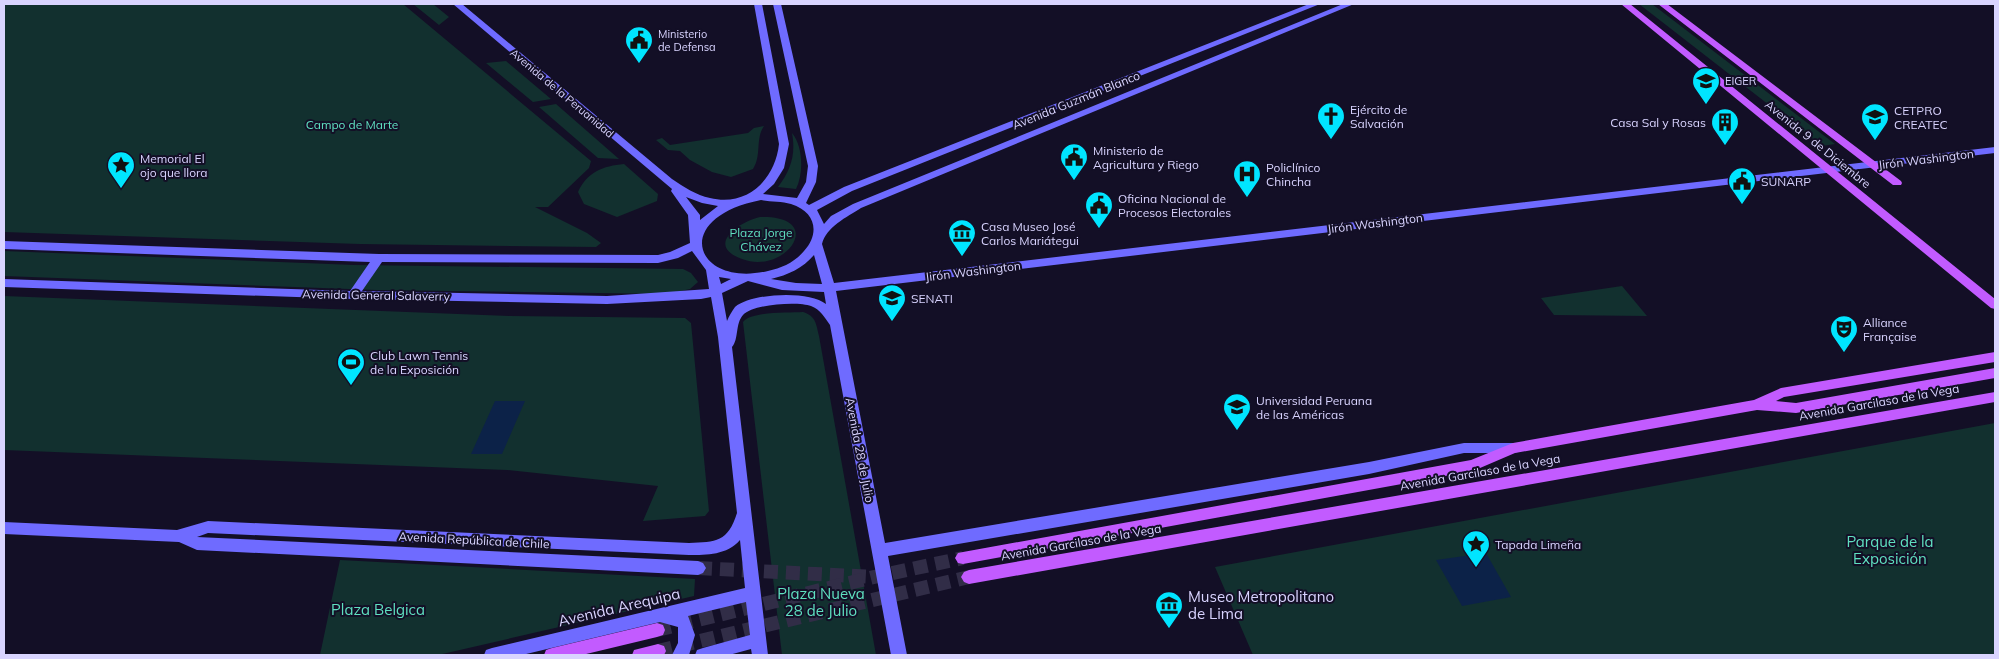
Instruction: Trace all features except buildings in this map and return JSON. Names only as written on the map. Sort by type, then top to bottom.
[{"type":"main road","name":"Avenida de la Peruanidad","points":[[457,4],[668,182],[702,201],[717,204],[732,203]]},
{"type":"main road","points":[[746,199],[761,191],[773,178],[781,163],[784,144],[758,4]]},
{"type":"main road","points":[[777,4],[812,166],[811,182],[805,206]]},
{"type":"main road","name":"Avenida Guzmán Blanco","points":[[805,206],[1316,4]]},
{"type":"main road","name":"Avenida Guzmán Blanco","points":[[819,240],[835,219],[857,206],[1350,4]]},
{"type":"main road","name":"Avenida 9 de Diciembre","points":[[1625,4],[1995,305]]},
{"type":"main road","name":"Avenida 9 de Diciembre","points":[[1662,4],[1896,183]]},
{"type":"main road","name":"Jirón Washington","points":[[750,277],[789,288],[830,287],[1874,166],[1995,150]]},
{"type":"main road","name":"Avenida de la Peruanidad","points":[[668,182],[694,215],[696,240]]},
{"type":"main road","points":[[4,245],[379,258],[653,259],[674,255],[696,240],[709,217],[732,203],[746,199],[775,197],[805,206],[817,217],[819,240],[800,263],[787,270],[750,277],[727,275],[712,269],[703,262],[696,240]]},
{"type":"main road","name":"Avenida 28 de Julio","points":[[819,240],[830,287],[899,655]]},
{"type":"main road","points":[[353,295],[379,258]]},
{"type":"main road","points":[[703,655],[759,648],[727,359],[712,269]]},
{"type":"main road","name":"Avenida General Salaverry","points":[[4,283],[353,295],[607,300],[687,297],[717,291],[750,277]]},
{"type":"main road","points":[[727,359],[729,336],[735,318],[742,309],[753,304],[811,301],[825,310],[837,325]]},
{"type":"main road","name":"Avenida Garcilaso de la Vega","points":[[1757,405],[1782,393],[1995,357]]},
{"type":"main road","name":"Avenida Garcilaso de la Vega","points":[[878,551],[1369,468],[1464,448],[1513,448],[1757,405],[1796,408],[1995,373]]},
{"type":"main road","name":"Avenida Garcilaso de la Vega","points":[[969,577],[1995,397]]},
{"type":"main road","name":"Avenida Garcilaso de la Vega","points":[[963,558],[1473,465],[1513,448]]},
{"type":"main road","name":"Avenida República de Chile","points":[[4,528],[182,536],[208,527],[475,540],[705,548],[720,546],[731,540],[740,531],[745,510]]},
{"type":"main road","name":"Avenida República de Chile","points":[[182,536],[197,544],[698,568]]},
{"type":"main road","name":"Avenida Arequipa","points":[[492,655],[754,593]]},
{"type":"main road","points":[[644,619],[666,616],[684,621],[688,631],[687,642],[680,655]]},
{"type":"main road","points":[[552,655],[657,630]]},
{"type":"main road","points":[[640,655],[658,651]]},
{"type":"green space","name":"Campo de Marte","points":[[4,4],[403,4],[591,161],[589,168],[548,207],[535,207],[587,233],[601,243],[596,247],[360,244],[4,232]]},
{"type":"green space","points":[[413,4],[433,4],[449,17],[439,25]]},
{"type":"green space","points":[[1639,4],[1652,4],[1835,144],[1822,146]]},
{"type":"green space","points":[[506,61],[551,99],[533,102],[486,63]]},
{"type":"green space","points":[[556,104],[619,159],[598,158],[539,107]]},
{"type":"green space","points":[[764,126],[761,131],[756,164],[753,169],[731,177],[712,172],[690,160],[680,151],[668,150],[656,140],[662,138],[670,145],[748,133],[754,128]]},
{"type":"green space","points":[[792,133],[796,138],[801,160],[799,183],[796,189],[778,187],[789,168],[793,155]]},
{"type":"green space","points":[[624,164],[658,194],[657,201],[617,217],[584,204],[578,192],[586,179],[603,168]]},
{"type":"green space","name":"Plaza Jorge Chávez","points":[[760,217],[781,219],[792,225],[796,234],[793,244],[785,253],[773,259],[758,262],[742,259],[731,254],[726,248],[726,241],[729,235],[743,224]]},
{"type":"green space","points":[[4,251],[354,265],[683,269],[691,273],[698,282],[690,289],[667,294],[376,290],[4,276]]},
{"type":"green space","points":[[1622,286],[1647,316],[1554,315],[1541,298]]},
{"type":"green space","name":"Club Lawn Tennis de la Exposición","points":[[4,296],[509,316],[685,318],[691,323],[709,511],[705,516],[643,521],[658,486],[507,470],[4,450]]},
{"type":"green space","name":"Plaza Nueva 28 de Julio","points":[[803,312],[813,318],[819,336],[876,655],[782,655],[743,322],[747,318],[762,314]]},
{"type":"green space","name":"Parque de la Exposición","points":[[1995,423],[1995,655],[1253,655],[1215,567]]},
{"type":"green space","name":"Plaza Belgica","points":[[340,560],[695,579],[694,596],[438,655],[320,655]]},
{"type":"water","points":[[495,401],[525,401],[502,454],[471,454]]},
{"type":"water","points":[[1486,553],[1511,597],[1462,606],[1436,560]]},
{"type":"tunnel","points":[[657,630],[874,577],[963,558]]},
{"type":"tunnel","points":[[698,568],[874,577]]},
{"type":"tunnel","points":[[658,651],[969,577]]},
{"type":"place","name":"Ministerio de Defensa","points":[[639,64]]},
{"type":"place","name":"EIGER","points":[[1706,105]]},
{"type":"place","name":"Ejército de Salvación","points":[[1331,140]]},
{"type":"place","name":"CETPRO CREATEC","points":[[1875,141]]},
{"type":"place","name":"Casa Sal y Rosas","points":[[1725,146]]},
{"type":"place","name":"Ministerio de Agricultura y Riego","points":[[1074,181]]},
{"type":"place","name":"Memorial El ojo que llora","points":[[121,189]]},
{"type":"place","name":"Policlínico Chincha","points":[[1247,198]]},
{"type":"place","name":"SUNARP","points":[[1742,205]]},
{"type":"place","name":"Oficina Nacional de Procesos Electorales","points":[[1099,229]]},
{"type":"place","name":"Casa Museo José Carlos Mariátegui","points":[[962,257]]},
{"type":"place","name":"SENATI","points":[[892,322]]},
{"type":"place","name":"Alliance Française","points":[[1844,353]]},
{"type":"place","name":"Club Lawn Tennis de la Exposición","points":[[351,386]]},
{"type":"place","name":"Universidad Peruana de las Américas","points":[[1237,431]]},
{"type":"place","name":"Tapada Limeña","points":[[1476,568]]},
{"type":"place","name":"Museo Metropolitano de Lima","points":[[1169,629]]}]
